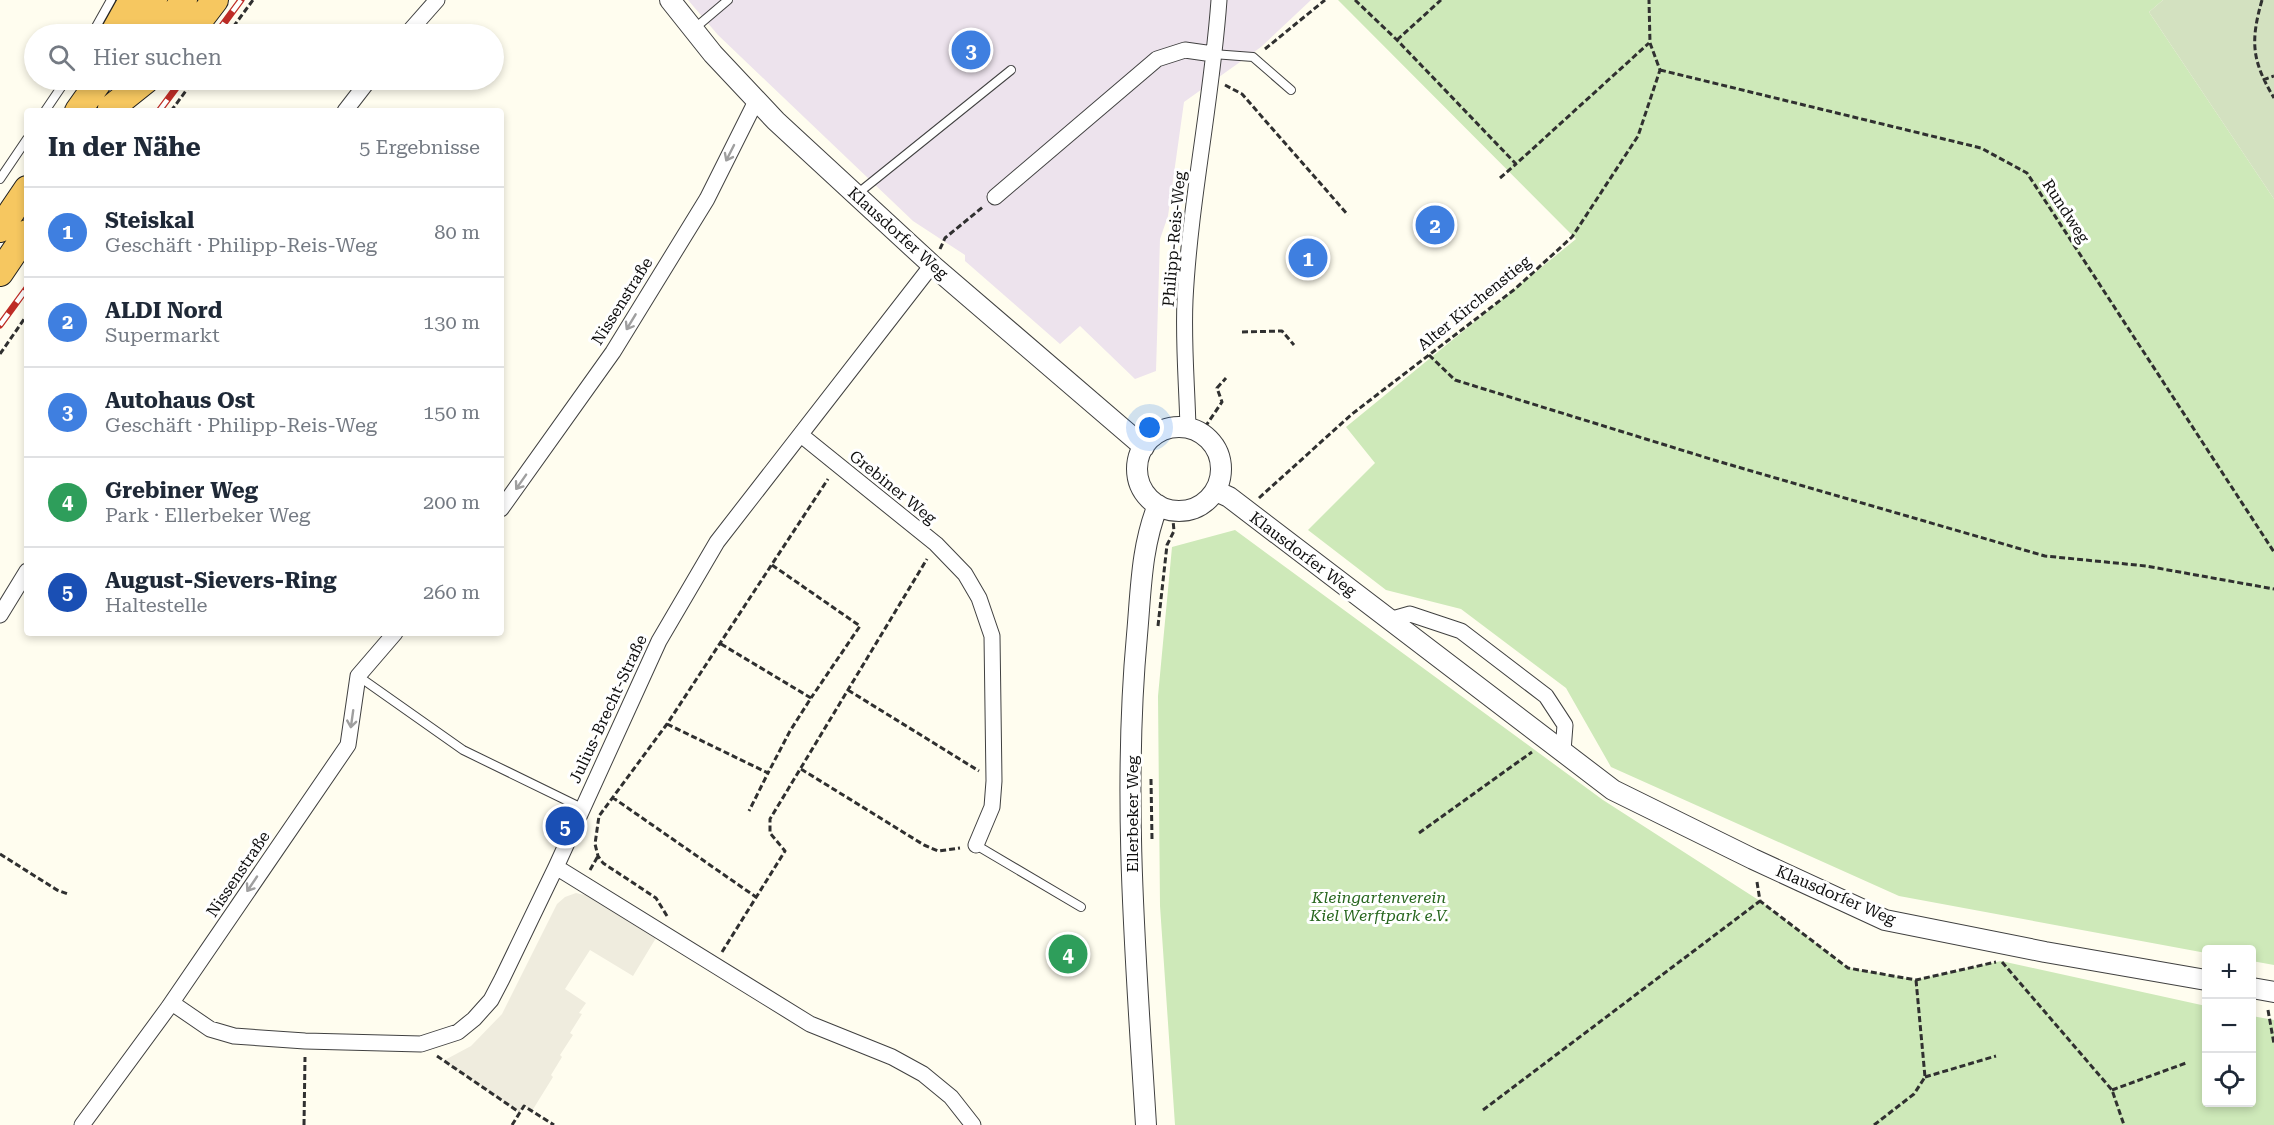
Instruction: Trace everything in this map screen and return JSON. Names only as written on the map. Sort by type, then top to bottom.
[{"type":"highway","points":[[119,24],[132,0]]},
{"type":"highway","points":[[138,24],[154,0]]},
{"type":"highway","points":[[167,24],[184,0]]},
{"type":"highway","points":[[197,24],[216,0]]},
{"type":"highway","points":[[79,108],[88,90]]},
{"type":"highway","points":[[80,108],[93,90]]},
{"type":"highway","points":[[111,108],[123,90]]},
{"type":"highway","points":[[111,108],[134,90]]},
{"type":"highway","points":[[0,229],[24,193]]},
{"type":"highway","points":[[0,273],[24,237]]},
{"type":"street","points":[[415,24],[437,0]]},
{"type":"street","name":"Klausdorfer Weg","points":[[670,0],[756,101],[932,265],[1144,447]]},
{"type":"street","name":"Philipp-Reis-Weg","points":[[1194,431],[1185,358],[1185,300],[1219,0]]},
{"type":"street","points":[[995,197],[1157,59],[1185,50],[1213,54]]},
{"type":"street","points":[[347,108],[361,90]]},
{"type":"street","name":"Nissenstraße","points":[[504,505],[613,352],[707,199],[756,101]]},
{"type":"street","name":"Julius-Brecht-Straße","points":[[172,1003],[210,1029],[234,1036],[305,1041],[421,1044],[458,1032],[474,1019],[490,1000],[556,867],[659,640],[717,542],[932,265]]},
{"type":"street","points":[[1175,428],[1194,431],[1216,449],[1222,470],[1216,491],[1205,503],[1190,510],[1166,508],[1146,495],[1139,479],[1138,463],[1144,447],[1163,431],[1175,428]]},
{"type":"street","name":"Grebiner Weg","points":[[801,435],[936,544],[965,574],[980,598],[992,636],[994,781],[992,807],[976,845]]},
{"type":"street","name":"Klausdorfer Weg","points":[[1216,491],[1229,497],[1613,790],[1885,920],[2045,952],[2202,979]]},
{"type":"street","name":"Ellerbeker Weg","points":[[1146,1125],[1133,907],[1132,694],[1146,541],[1166,508]]},
{"type":"street","points":[[0,615],[24,576]]},
{"type":"street","points":[[1389,620],[1410,614],[1461,631],[1546,696],[1565,725],[1556,746]]},
{"type":"street","points":[[358,676],[392,636]]},
{"type":"street","name":"Nissenstraße","points":[[82,1125],[172,1003],[348,745],[358,676]]},
{"type":"street","points":[[556,867],[810,1024],[892,1057],[923,1074],[951,1097],[973,1125]]},
{"type":"lane","points":[[98,24],[111,0]]},
{"type":"lane","points":[[694,30],[728,0]]},
{"type":"lane","points":[[1213,54],[1253,57],[1291,90]]},
{"type":"lane","points":[[856,195],[1011,70]]},
{"type":"lane","points":[[47,108],[59,90]]},
{"type":"lane","points":[[0,179],[24,143]]},
{"type":"lane","points":[[358,676],[463,750],[582,808]]},
{"type":"lane","points":[[976,845],[1081,907]]},
{"type":"path","points":[[236,24],[254,0]]},
{"type":"path","points":[[1253,57],[1324,0]]},
{"type":"path","points":[[1355,0],[1397,40],[1516,164]]},
{"type":"path","points":[[1397,40],[1441,0]]},
{"type":"path","points":[[1649,0],[1650,43],[1660,70]]},
{"type":"path","points":[[2262,0],[2255,26],[2254,55],[2263,80],[2274,98]]},
{"type":"path","points":[[1500,178],[1650,43]]},
{"type":"path","name":"Alter Kirchenstieg","points":[[1247,512],[1263,493],[1352,414],[1515,289],[1572,237],[1638,136],[1660,70]]},
{"type":"path","name":"Rundweg","points":[[1660,70],[1981,148],[2027,173],[2274,552]]},
{"type":"path","points":[[2263,80],[2274,76]]},
{"type":"path","points":[[1210,78],[1242,94],[1348,215]]},
{"type":"path","points":[[173,108],[187,90]]},
{"type":"path","points":[[932,265],[945,238],[995,197]]},
{"type":"path","points":[[0,354],[24,319]]},
{"type":"path","points":[[1242,332],[1282,331],[1294,345]]},
{"type":"path","points":[[1430,355],[1455,380],[1717,461],[2045,556],[2146,567],[2274,589]]},
{"type":"path","points":[[1194,431],[1222,402],[1217,388],[1226,378]]},
{"type":"path","points":[[668,936],[673,926],[656,898],[603,863],[598,856],[594,844],[599,816],[668,724],[837,465]]},
{"type":"path","points":[[1158,626],[1167,545],[1174,531],[1166,508]]},
{"type":"path","points":[[714,964],[785,852],[770,833],[770,819],[936,544]]},
{"type":"path","points":[[749,811],[790,731],[860,626],[772,565]]},
{"type":"path","points":[[721,644],[811,698]]},
{"type":"path","points":[[848,690],[994,781]]},
{"type":"path","points":[[668,724],[768,773]]},
{"type":"path","points":[[1419,833],[1556,746]]},
{"type":"path","points":[[801,769],[924,845],[938,851],[976,845]]},
{"type":"path","points":[[1151,778],[1152,849]]},
{"type":"path","points":[[612,797],[757,897]]},
{"type":"path","points":[[0,854],[57,890],[68,894]]},
{"type":"path","points":[[1754,859],[1760,901],[1848,968],[1916,980],[2012,959]]},
{"type":"path","points":[[1483,1110],[1760,901]]},
{"type":"path","points":[[2001,961],[2112,1090],[2124,1125]]},
{"type":"path","points":[[1874,1125],[1914,1094],[1925,1077],[1916,980]]},
{"type":"path","points":[[2263,990],[2274,1044]]},
{"type":"path","points":[[304,1125],[305,1041]]},
{"type":"path","points":[[421,1044],[519,1112]]},
{"type":"path","points":[[1925,1077],[1996,1056]]},
{"type":"path","points":[[2112,1090],[2186,1063]]},
{"type":"path","points":[[512,1125],[524,1106],[554,1125]]},
{"type":"shaded area","points":[[688,0],[1311,0],[1261,47],[1184,102],[1168,216],[1160,239],[1156,371],[1135,379],[1080,326],[1060,344],[965,261],[965,255],[913,221],[718,35]]},
{"type":"shaded area","points":[[576,893],[589,896],[656,938],[633,976],[590,950],[565,989],[586,1003],[570,1033],[573,1035],[560,1055],[562,1057],[551,1075],[553,1077],[532,1111],[524,1106],[519,1112],[443,1061],[471,1046],[502,1014],[557,904],[565,897]]},
{"type":"green space","points":[[1338,0],[2163,0],[2149,12],[2274,199],[2274,965],[2256,962],[2256,945],[2202,945],[2202,952],[1899,896],[1611,767],[1566,688],[1461,609],[1386,590],[1308,530],[1375,463],[1346,427],[1576,239]]},
{"type":"green space","points":[[2163,0],[2274,0],[2274,199],[2149,12]]},
{"type":"green space","name":"Kleingartenverein Kiel Werftpark e.V.","points":[[1235,530],[1603,800],[1760,901],[1848,968],[1916,980],[2001,961],[2202,1005],[2202,1107],[2256,1107],[2256,1017],[2274,1020],[2274,1125],[1175,1125],[1160,906],[1158,696],[1172,547]]},
{"type":"railway","points":[[223,24],[241,0]]},
{"type":"railway","points":[[161,108],[175,90]]},
{"type":"railway","points":[[0,325],[24,292]]},
{"type":"place","name":"Autohaus Ost","points":[[971,50]]},
{"type":"place","name":"ALDI Nord","points":[[1435,225]]},
{"type":"place","name":"Steiskal","points":[[1308,258]]},
{"type":"place","name":"August-Sievers-Ring","points":[[565,826]]},
{"type":"place","name":"Grebiner Weg","points":[[1068,954]]}]
